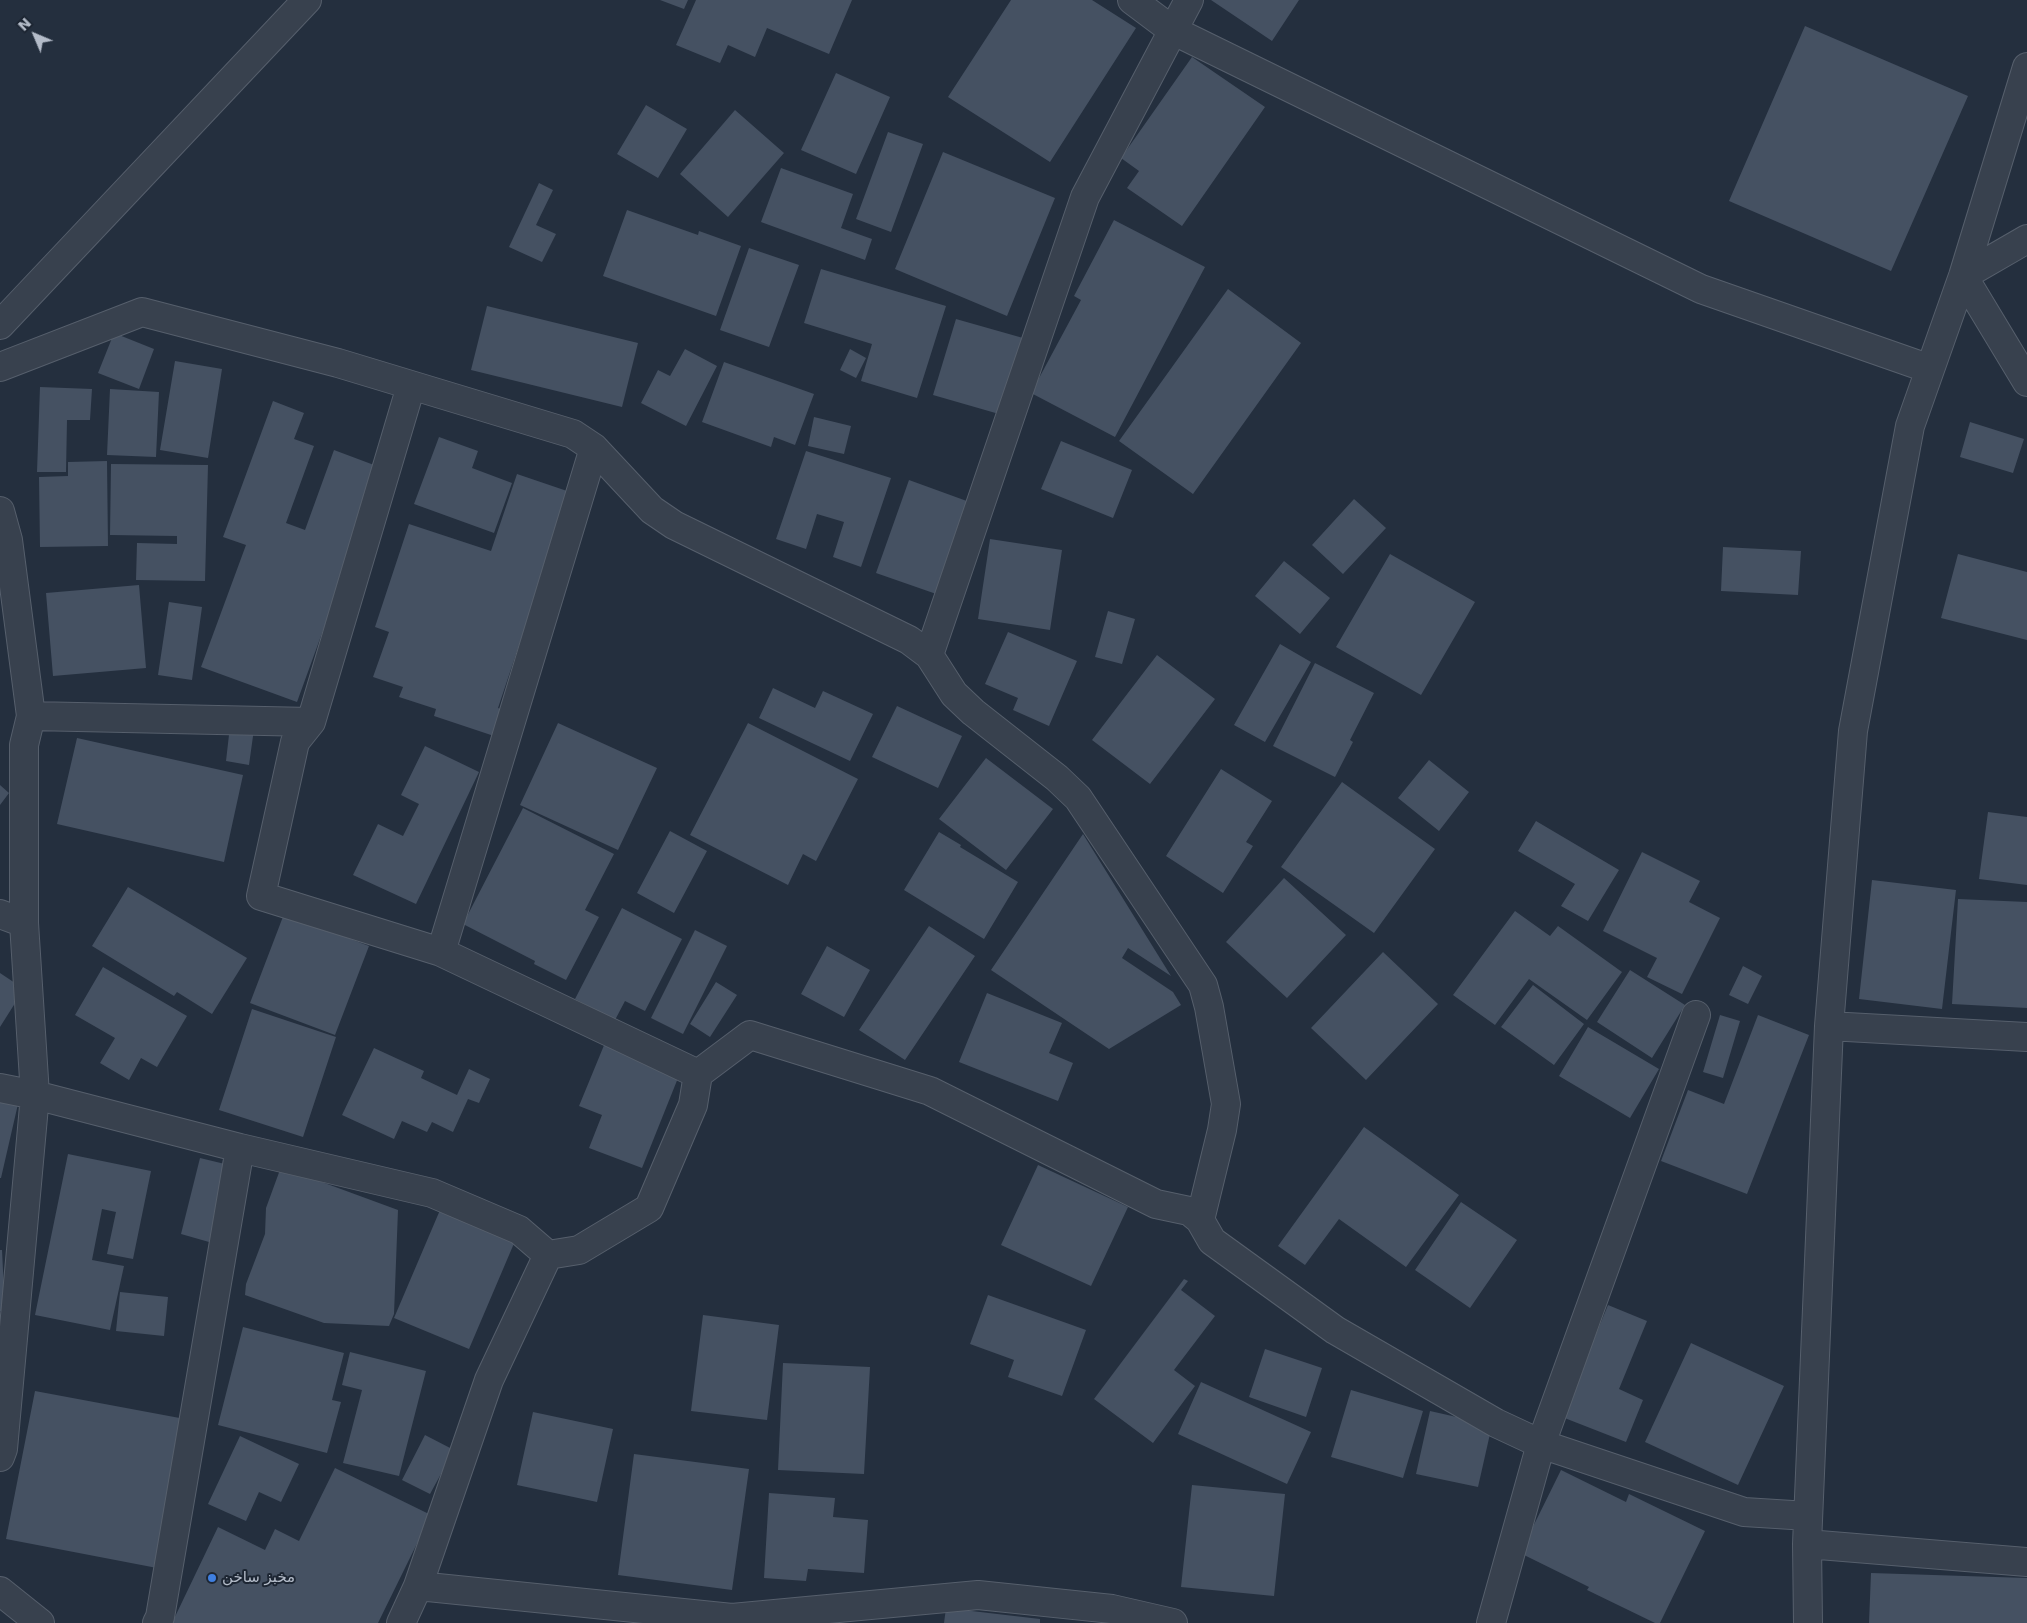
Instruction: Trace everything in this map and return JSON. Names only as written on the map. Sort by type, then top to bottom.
[{"type":"street","points":[[0,325],[307,0]]},
{"type":"street","points":[[1132,0],[1172,30],[1700,289],[1930,368]]},
{"type":"street","points":[[929,655],[1085,198],[1189,0]]},
{"type":"street","points":[[1808,1623],[1807,1544],[1829,1026],[1854,731],[1910,426],[1963,276],[2027,67]]},
{"type":"street","points":[[1963,276],[2027,239]]},
{"type":"street","points":[[1963,276],[2027,382]]},
{"type":"street","points":[[0,367],[142,312],[338,363],[573,434],[594,448],[652,510],[674,525],[909,640],[929,655],[954,694],[973,712],[1057,778],[1078,798],[1203,985],[1209,1007],[1226,1104],[1222,1130],[1200,1220]]},
{"type":"street","points":[[411,386],[311,722],[295,742],[261,896],[441,952],[698,1074]]},
{"type":"street","points":[[441,952],[594,448]]},
{"type":"street","points":[[0,511],[8,540],[31,716],[24,745],[12,919],[35,1095],[3,1449],[0,1457]]},
{"type":"street","points":[[31,716],[311,722]]},
{"type":"street","points":[[1491,1623],[1541,1444],[1696,1015]]},
{"type":"street","points":[[1829,1026],[2027,1037]]},
{"type":"street","points":[[0,1088],[35,1095],[240,1148],[432,1193],[519,1230],[548,1255],[579,1250],[649,1208],[693,1105],[698,1074],[750,1035],[930,1091],[1156,1204],[1189,1211],[1200,1220],[1212,1241],[1335,1330],[1496,1423],[1541,1444],[1744,1512],[1808,1516]]},
{"type":"street","points":[[157,1623],[160,1617],[240,1148]]},
{"type":"street","points":[[401,1623],[418,1586],[489,1380],[548,1255]]},
{"type":"street","points":[[1807,1544],[2027,1562]]},
{"type":"street","points":[[418,1586],[732,1621],[978,1595],[1112,1609],[1173,1623]]},
{"type":"street","points":[[0,1591],[40,1623]]},
{"type":"building","points":[[660,0],[688,0],[684,9]]},
{"type":"building","points":[[696,0],[852,0],[829,54],[767,28],[755,57],[728,45],[720,63],[676,45]]},
{"type":"building","points":[[1011,0],[1092,0],[1136,28],[1050,162],[948,97]]},
{"type":"building","points":[[1211,0],[1299,0],[1272,41]]},
{"type":"building","points":[[1805,26],[1968,96],[1891,271],[1729,201]]},
{"type":"building","points":[[1192,57],[1265,107],[1182,226],[1127,188],[1139,171],[1121,158]]},
{"type":"building","points":[[836,73],[890,97],[856,174],[801,150]]},
{"type":"building","points":[[646,105],[687,129],[658,178],[617,154]]},
{"type":"building","points":[[735,110],[784,153],[728,217],[680,174]]},
{"type":"building","points":[[888,132],[923,144],[891,232],[856,219]]},
{"type":"building","points":[[943,152],[1055,198],[1007,316],[895,269]]},
{"type":"building","points":[[781,168],[853,194],[841,228],[872,239],[865,260],[761,222]]},
{"type":"building","points":[[539,183],[553,190],[536,225],[556,234],[542,262],[509,247]]},
{"type":"building","points":[[627,210],[698,235],[699,231],[741,246],[716,316],[603,276]]},
{"type":"building","points":[[1114,220],[1205,267],[1115,437],[1031,393],[1081,300],[1074,296]]},
{"type":"building","points":[[749,248],[799,265],[769,347],[720,330]]},
{"type":"building","points":[[821,269],[946,306],[917,398],[861,381],[872,344],[804,323]]},
{"type":"building","points":[[1228,289],[1301,343],[1193,494],[1119,441]]},
{"type":"building","points":[[487,306],[638,343],[622,407],[471,370]]},
{"type":"building","points":[[956,319],[1023,338],[999,414],[933,395]]},
{"type":"building","points":[[114,333],[154,349],[139,389],[98,373]]},
{"type":"building","points":[[685,349],[717,366],[686,426],[641,403],[658,370],[670,376]]},
{"type":"building","points":[[850,349],[866,358],[856,378],[840,370]]},
{"type":"building","points":[[175,361],[222,369],[208,458],[160,450]]},
{"type":"building","points":[[724,362],[814,394],[795,445],[774,437],[771,447],[702,422]]},
{"type":"building","points":[[40,387],[92,389],[90,420],[67,420],[66,472],[37,472]]},
{"type":"building","points":[[110,389],[159,392],[156,457],[107,455]]},
{"type":"building","points":[[273,401],[304,413],[294,439],[314,446],[286,523],[305,530],[334,450],[382,468],[297,702],[201,667],[246,545],[223,537]]},
{"type":"building","points":[[814,417],[851,426],[844,454],[808,446]]},
{"type":"building","points":[[1970,422],[2024,439],[2013,473],[1960,457]]},
{"type":"building","points":[[439,437],[478,451],[472,468],[512,483],[494,533],[414,504]]},
{"type":"building","points":[[1061,441],[1132,470],[1113,518],[1041,489]]},
{"type":"building","points":[[806,451],[891,478],[861,567],[833,557],[844,522],[817,514],[806,549],[776,539]]},
{"type":"building","points":[[107,461],[108,546],[40,547],[39,477],[68,476],[68,462]]},
{"type":"building","points":[[111,464],[208,465],[205,581],[136,580],[137,543],[177,544],[177,536],[110,535]]},
{"type":"building","points":[[517,474],[570,492],[498,708],[503,710],[494,736],[434,716],[436,709],[399,697],[403,687],[373,677],[389,632],[375,627],[409,524],[491,551]]},
{"type":"building","points":[[909,480],[975,504],[942,596],[876,573]]},
{"type":"building","points":[[1354,499],[1386,528],[1343,574],[1312,545]]},
{"type":"building","points":[[990,539],[1062,550],[1050,630],[978,619]]},
{"type":"building","points":[[1723,547],[1801,551],[1798,595],[1721,591]]},
{"type":"building","points":[[1390,554],[1475,602],[1421,695],[1336,647]]},
{"type":"building","points":[[1958,554],[2027,572],[2027,640],[1941,618]]},
{"type":"building","points":[[1284,561],[1330,598],[1300,634],[1255,596]]},
{"type":"building","points":[[139,585],[146,668],[53,676],[46,593]]},
{"type":"building","points":[[169,602],[202,607],[192,680],[158,675]]},
{"type":"building","points":[[1108,611],[1135,619],[1122,664],[1095,657]]},
{"type":"building","points":[[1008,632],[1077,661],[1049,726],[1013,710],[1018,698],[985,684]]},
{"type":"building","points":[[1280,644],[1311,662],[1265,742],[1234,725]]},
{"type":"building","points":[[1157,655],[1215,699],[1150,784],[1092,740]]},
{"type":"building","points":[[1315,663],[1374,693],[1350,740],[1353,742],[1335,777],[1273,746]]},
{"type":"building","points":[[773,688],[815,708],[823,691],[873,714],[850,761],[759,718]]},
{"type":"building","points":[[897,706],[962,736],[938,788],[872,757]]},
{"type":"building","points":[[558,723],[657,768],[618,850],[520,805]]},
{"type":"building","points":[[748,723],[858,779],[816,861],[803,854],[788,885],[690,835]]},
{"type":"building","points":[[230,726],[254,729],[249,765],[226,761]]},
{"type":"building","points":[[77,738],[243,775],[224,862],[57,824]]},
{"type":"building","points":[[425,746],[479,772],[416,904],[353,875],[378,824],[403,836],[419,804],[401,795]]},
{"type":"building","points":[[986,758],[1053,809],[1006,870],[939,819]]},
{"type":"building","points":[[1429,760],[1469,792],[1439,831],[1398,798]]},
{"type":"building","points":[[1221,769],[1272,801],[1246,842],[1253,846],[1223,893],[1166,856]]},
{"type":"building","points":[[1342,782],[1435,849],[1374,933],[1281,867]]},
{"type":"building","points":[[0,785],[9,793],[0,805]]},
{"type":"building","points":[[523,808],[614,854],[585,910],[599,917],[566,980],[534,964],[535,961],[463,924]]},
{"type":"building","points":[[1988,812],[2027,817],[2027,885],[1979,879]]},
{"type":"building","points":[[1536,821],[1619,870],[1588,921],[1561,906],[1575,884],[1518,851]]},
{"type":"building","points":[[670,831],[707,851],[674,913],[637,893]]},
{"type":"building","points":[[939,832],[1018,882],[984,939],[904,890]]},
{"type":"building","points":[[1083,834],[1171,976],[1128,948],[1122,958],[1173,992],[1181,1005],[1109,1049],[991,970]]},
{"type":"building","points":[[1642,852],[1700,881],[1689,902],[1720,918],[1682,994],[1647,977],[1657,958],[1603,931]]},
{"type":"building","points":[[1284,878],[1346,935],[1287,998],[1226,942]]},
{"type":"building","points":[[1872,880],[1956,890],[1942,1009],[1859,999]]},
{"type":"building","points":[[128,887],[247,958],[212,1014],[177,992],[174,996],[92,946]]},
{"type":"building","points":[[1958,899],[2027,902],[2027,1008],[1952,1004]]},
{"type":"building","points":[[622,908],[682,939],[645,1011],[625,1001],[615,1020],[575,999]]},
{"type":"building","points":[[1515,911],[1550,936],[1558,926],[1622,972],[1587,1020],[1529,979],[1495,1025],[1453,995]]},
{"type":"building","points":[[284,914],[369,946],[335,1035],[250,1003]]},
{"type":"building","points":[[929,926],[975,956],[905,1060],[859,1030]]},
{"type":"building","points":[[695,930],[727,946],[683,1034],[651,1018]]},
{"type":"building","points":[[827,946],[870,970],[844,1017],[801,994]]},
{"type":"building","points":[[1383,952],[1438,1004],[1366,1080],[1311,1028]]},
{"type":"building","points":[[1743,966],[1762,976],[1748,1004],[1729,995]]},
{"type":"building","points":[[103,967],[187,1016],[157,1067],[141,1058],[129,1080],[100,1063],[115,1038],[75,1015]]},
{"type":"building","points":[[1630,970],[1685,1005],[1652,1058],[1597,1022]]},
{"type":"building","points":[[0,973],[24,989],[0,1027]]},
{"type":"building","points":[[716,982],[737,995],[710,1037],[690,1024]]},
{"type":"building","points":[[1533,985],[1584,1024],[1554,1065],[1501,1027]]},
{"type":"building","points":[[987,993],[1062,1023],[1049,1053],[1073,1063],[1058,1101],[959,1062]]},
{"type":"building","points":[[252,1009],[336,1037],[303,1137],[219,1110]]},
{"type":"building","points":[[1720,1015],[1740,1021],[1723,1078],[1703,1072]]},
{"type":"building","points":[[1758,1015],[1809,1035],[1747,1194],[1661,1161],[1688,1090],[1724,1104]]},
{"type":"building","points":[[1588,1027],[1659,1069],[1630,1118],[1559,1076]]},
{"type":"building","points":[[607,1038],[682,1068],[642,1168],[589,1148],[602,1115],[579,1106]]},
{"type":"building","points":[[374,1048],[424,1071],[421,1078],[457,1095],[469,1069],[490,1079],[479,1103],[468,1099],[453,1132],[432,1122],[427,1132],[402,1121],[394,1139],[342,1115]]},
{"type":"building","points":[[0,1099],[18,1104],[1,1178],[0,1178]]},
{"type":"building","points":[[1364,1127],[1459,1195],[1406,1267],[1339,1219],[1305,1265],[1278,1246]]},
{"type":"building","points":[[68,1154],[151,1171],[133,1259],[107,1254],[116,1212],[102,1209],[92,1260],[124,1266],[110,1330],[35,1315]]},
{"type":"building","points":[[200,1158],[229,1165],[209,1242],[181,1234]]},
{"type":"building","points":[[1038,1165],[1128,1207],[1091,1286],[1001,1245]]},
{"type":"building","points":[[281,1167],[398,1210],[394,1314],[389,1326],[324,1323],[245,1295],[246,1284],[265,1234],[266,1208]]},
{"type":"building","points":[[1461,1202],[1517,1240],[1470,1308],[1415,1270]]},
{"type":"building","points":[[443,1203],[518,1234],[469,1349],[394,1318]]},
{"type":"building","points":[[0,1250],[2,1250],[5,1311],[0,1311]]},
{"type":"building","points":[[1184,1279],[1188,1281],[1181,1290],[1215,1316],[1174,1370],[1195,1386],[1153,1443],[1094,1399]]},
{"type":"building","points":[[120,1292],[168,1297],[164,1336],[116,1331]]},
{"type":"building","points":[[988,1295],[1086,1330],[1062,1396],[1008,1377],[1014,1360],[970,1344]]},
{"type":"building","points":[[1608,1305],[1647,1321],[1619,1389],[1643,1400],[1626,1442],[1562,1417]]},
{"type":"building","points":[[703,1315],[779,1325],[767,1420],[691,1411]]},
{"type":"building","points":[[243,1327],[344,1353],[332,1400],[341,1402],[327,1453],[218,1425]]},
{"type":"building","points":[[1691,1343],[1784,1386],[1738,1485],[1645,1442]]},
{"type":"building","points":[[1265,1349],[1322,1368],[1306,1417],[1249,1397]]},
{"type":"building","points":[[350,1352],[426,1371],[399,1476],[343,1463],[362,1390],[342,1385]]},
{"type":"building","points":[[783,1363],[870,1367],[864,1474],[778,1470]]},
{"type":"building","points":[[1201,1382],[1311,1432],[1287,1484],[1178,1434]]},
{"type":"building","points":[[1351,1390],[1423,1411],[1403,1478],[1331,1457]]},
{"type":"building","points":[[35,1391],[185,1419],[157,1568],[6,1539]]},
{"type":"building","points":[[1430,1411],[1492,1425],[1478,1487],[1416,1474]]},
{"type":"building","points":[[533,1412],[613,1429],[597,1502],[517,1485]]},
{"type":"building","points":[[425,1435],[454,1450],[430,1494],[402,1480]]},
{"type":"building","points":[[240,1436],[299,1464],[281,1502],[259,1492],[246,1521],[208,1504]]},
{"type":"building","points":[[634,1454],[749,1469],[732,1590],[618,1575]]},
{"type":"building","points":[[335,1468],[431,1515],[378,1623],[172,1623],[218,1527],[265,1550],[275,1529],[299,1541]]},
{"type":"building","points":[[1561,1470],[1626,1502],[1629,1494],[1705,1531],[1660,1623],[1655,1623],[1587,1590],[1589,1587],[1520,1553]]},
{"type":"building","points":[[1192,1485],[1285,1494],[1274,1596],[1181,1587]]},
{"type":"building","points":[[769,1493],[835,1498],[833,1517],[868,1520],[864,1573],[808,1569],[806,1581],[764,1578]]},
{"type":"building","points":[[1871,1573],[2027,1578],[2027,1623],[1869,1623]]},
{"type":"building","points":[[946,1608],[1040,1619],[1040,1623],[944,1623]]},
{"type":"place","name":"مخبز ساخن","points":[[212,1578]]}]
